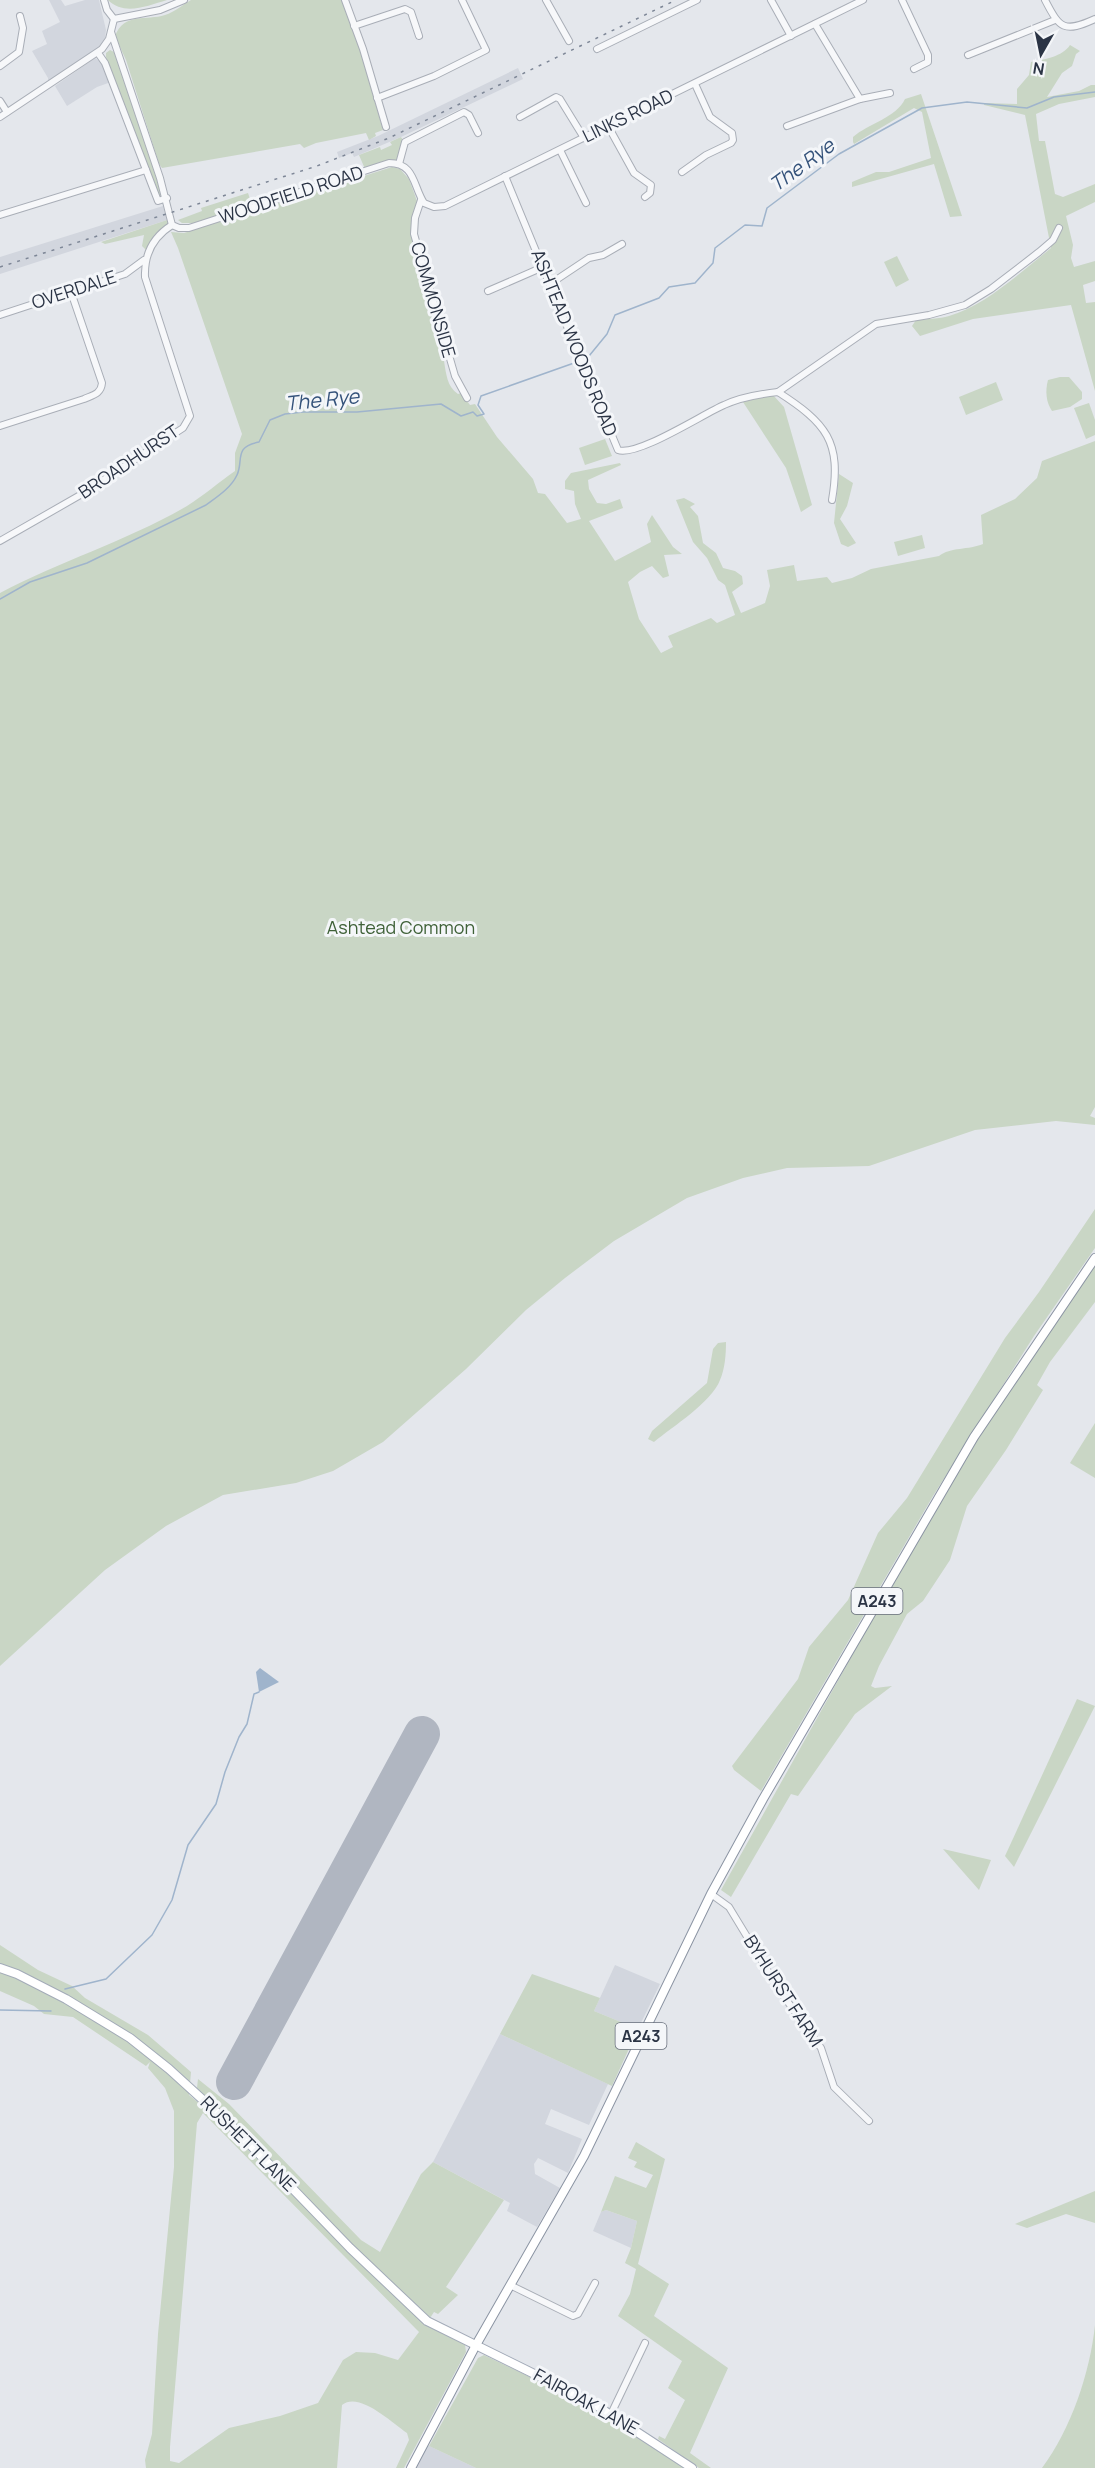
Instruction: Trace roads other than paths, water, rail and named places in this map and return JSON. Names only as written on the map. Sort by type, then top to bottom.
[{"type":"highway","name":"A243","points":[[411,2468],[476,2345],[512,2286],[584,2156],[711,1894],[763,1799],[974,1437],[1095,1258]]},
{"type":"main road","name":"RUSHETT LANE","points":[[0,1968],[66,1999],[148,2051],[208,2103],[402,2300],[427,2321],[476,2345]]},
{"type":"main road","name":"FAIROAK LANE","points":[[476,2345],[553,2381],[611,2414],[692,2468]]},
{"type":"street","points":[[104,0],[107,10],[114,19]]},
{"type":"street","points":[[114,19],[160,10],[184,0]]},
{"type":"street","points":[[345,0],[386,127]]},
{"type":"street","points":[[404,0],[405,9]]},
{"type":"street","points":[[377,98],[434,76],[486,50],[462,0]]},
{"type":"street","points":[[546,0],[569,41]]},
{"type":"street","points":[[597,49],[697,0]]},
{"type":"street","points":[[771,0],[791,36]]},
{"type":"street","name":"LINKS ROAD","points":[[421,200],[427,205],[440,207],[863,0]]},
{"type":"street","points":[[902,0],[928,55],[928,62],[914,69]]},
{"type":"street","points":[[1044,0],[1061,26],[1074,28],[1095,19]]},
{"type":"street","points":[[354,26],[405,9],[411,12],[419,36]]},
{"type":"street","points":[[0,66],[17,55],[21,47],[23,28],[20,16]]},
{"type":"street","points":[[0,117],[98,53],[106,45],[114,19]]},
{"type":"street","points":[[968,55],[1056,20]]},
{"type":"street","points":[[815,24],[860,99]]},
{"type":"street","points":[[111,32],[167,198],[172,225],[155,239],[145,260]]},
{"type":"street","points":[[106,45],[118,52]]},
{"type":"street","points":[[98,53],[105,63],[158,201],[167,198]]},
{"type":"street","points":[[682,172],[733,140],[732,133],[710,117],[695,84]]},
{"type":"street","points":[[787,126],[860,99],[890,93]]},
{"type":"street","points":[[520,117],[556,97],[560,99],[584,138]]},
{"type":"street","points":[[0,101],[7,112]]},
{"type":"street","points":[[421,200],[414,178],[399,164],[405,142],[464,112],[469,115],[478,133]]},
{"type":"street","points":[[608,126],[634,173],[651,185],[650,193],[645,197]]},
{"type":"street","points":[[560,150],[586,203]]},
{"type":"street","name":"WOODFIELD ROAD","points":[[172,225],[189,228],[384,164],[399,164]]},
{"type":"street","points":[[0,215],[146,170]]},
{"type":"street","name":"ASHTEAD WOODS ROAD","points":[[505,176],[611,436],[616,447],[621,451],[641,447],[725,404],[752,396],[778,392],[876,324],[929,315],[965,305],[991,289],[1039,252],[1053,240],[1059,228]]},
{"type":"street","name":"COMMONSIDE","points":[[421,200],[415,218],[414,234],[454,376],[467,398]]},
{"type":"street","points":[[550,284],[589,258],[603,255],[622,244]]},
{"type":"street","name":"OVERDALE","points":[[0,315],[131,271],[145,260]]},
{"type":"street","name":"BROADHURST","points":[[0,541],[82,494],[183,428],[188,421],[190,416],[145,277],[145,260]]},
{"type":"street","points":[[488,291],[543,267]]},
{"type":"street","points":[[131,271],[145,277]]},
{"type":"street","points":[[0,426],[84,399],[101,390],[102,383],[71,292]]},
{"type":"street","points":[[778,392],[812,416],[828,436],[834,450],[835,471],[832,500]]},
{"type":"street","name":"BYHURST FARM","points":[[711,1894],[729,1907],[780,1991],[821,2048],[834,2087],[869,2121]]},
{"type":"street","points":[[512,2286],[573,2316],[578,2314],[595,2283]]},
{"type":"street","points":[[611,2414],[645,2343]]},
{"type":"water","points":[[260,1668],[279,1682],[259,1692],[256,1672]]},
{"type":"waterway","name":"The Rye","points":[[589,356],[607,334],[615,315],[659,298],[669,287],[695,283],[713,263],[715,248],[745,225],[762,226],[767,208],[839,154],[922,108],[967,102],[1027,108],[1054,97],[1095,92]]},
{"type":"waterway","name":"The Rye","points":[[0,599],[30,582],[87,563],[206,505],[231,484],[237,475],[242,451],[251,444],[259,442],[270,420],[285,414],[303,412],[357,412],[441,404],[461,416],[473,412],[477,416],[484,414],[478,405],[481,396],[574,363]]},
{"type":"waterway","points":[[65,1989],[106,1979],[152,1935],[172,1900],[188,1845],[216,1804],[225,1772],[239,1737],[247,1724],[254,1694],[259,1692]]},
{"type":"waterway","points":[[0,2010],[51,2011]]},
{"type":"railway","points":[[0,267],[317,166],[389,138],[676,0]]},
{"type":"park label","name":"Ashtead Common","points":[[401,928]]}]
